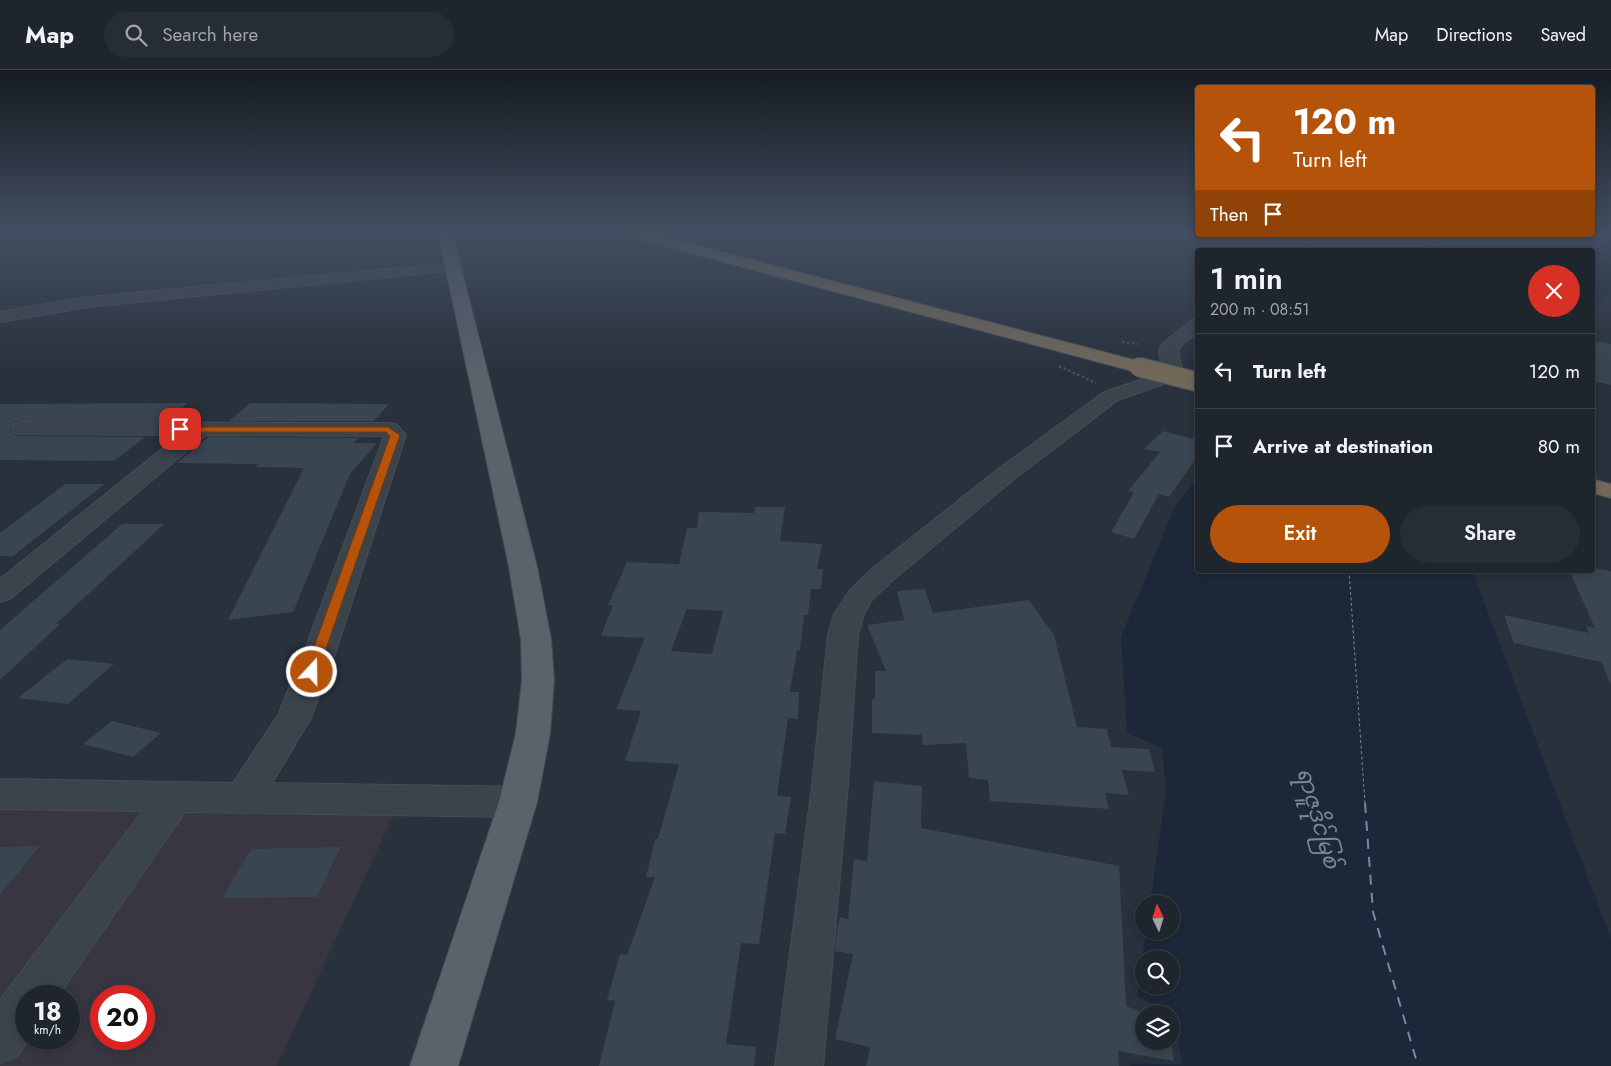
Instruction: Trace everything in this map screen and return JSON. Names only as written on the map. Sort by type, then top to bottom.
[{"type":"highway","points":[[805,278],[1195,381]]},
{"type":"highway","points":[[1595,487],[1611,490]]},
{"type":"main road","points":[[434,1066],[518,802],[533,733],[538,680],[536,639],[523,567],[456,278]]},
{"type":"street","points":[[0,317],[88,302],[333,278]]},
{"type":"street","points":[[799,1066],[830,786],[843,635],[849,614],[860,596],[883,574],[1005,475],[1111,396],[1161,379],[1172,369],[1168,352],[1170,344],[1195,326]]},
{"type":"street","points":[[22,428],[388,430],[395,435],[318,657],[294,718],[244,797]]},
{"type":"street","points":[[0,594],[200,430]]},
{"type":"street","points":[[0,794],[518,802]]},
{"type":"street","points":[[39,985],[175,796]]},
{"type":"street","points":[[0,1039],[15,1018]]},
{"type":"path","points":[[1039,340],[1040,345],[1059,366],[1118,393]]},
{"type":"shaded area","points":[[0,808],[396,810],[277,1066],[0,1066]]},
{"type":"water","points":[[1595,278],[1611,278],[1611,292],[1595,304]]},
{"type":"water","name":"ရာဇူဒိုင်မြစ်","points":[[1195,481],[1195,573],[1473,573],[1611,939],[1611,1066],[1131,1066],[1130,1063],[1183,1065],[1179,1050],[1180,1005],[1154,1005],[1137,996],[1180,995],[1180,950],[1143,950],[1145,940],[1180,940],[1180,895],[1151,895],[1166,791],[1162,748],[1127,733],[1121,637],[1174,509]]},
{"type":"building","points":[[1595,341],[1611,344],[1611,385],[1595,382]]},
{"type":"building","points":[[188,403],[166,421],[14,421],[9,429],[14,435],[22,436],[145,437],[114,461],[0,460],[0,404]]},
{"type":"building","points":[[250,403],[389,404],[374,421],[229,421]]},
{"type":"building","points":[[1163,431],[1195,439],[1195,460],[1169,497],[1159,494],[1134,539],[1111,532],[1134,492],[1128,491],[1160,452],[1144,449]]},
{"type":"building","points":[[209,437],[358,438],[354,443],[377,443],[350,474],[293,612],[228,620],[304,468],[255,467],[258,464],[177,463]]},
{"type":"building","points":[[65,484],[105,484],[13,556],[0,556],[0,533]]},
{"type":"building","points":[[755,507],[785,507],[780,541],[822,544],[817,569],[823,569],[821,589],[811,589],[808,615],[804,615],[800,650],[797,650],[790,692],[799,692],[798,719],[788,718],[777,796],[791,797],[785,834],[775,833],[759,944],[741,943],[726,1044],[756,1047],[754,1066],[599,1066],[615,1001],[607,1000],[620,954],[627,955],[655,877],[646,877],[655,839],[658,839],[679,764],[625,761],[641,711],[616,709],[645,638],[601,636],[613,605],[608,605],[627,562],[679,564],[687,528],[697,528],[699,512],[754,513]],"holes":[[[687,609],[723,611],[712,654],[671,651]]]},
{"type":"building","points":[[122,524],[164,524],[56,624],[60,624],[0,680],[0,630]]},
{"type":"building","points":[[1595,568],[1611,571],[1611,685],[1601,662],[1514,643],[1504,615],[1589,633],[1586,626],[1595,628],[1570,573],[1595,573]]},
{"type":"building","points":[[925,589],[933,613],[1029,600],[1054,635],[1077,727],[1107,729],[1111,747],[1149,749],[1155,772],[1122,770],[1129,795],[1105,793],[1109,809],[990,801],[988,780],[969,778],[966,743],[923,745],[922,735],[872,733],[872,699],[875,699],[875,671],[886,671],[867,625],[904,620],[897,591]]},
{"type":"building","points":[[67,659],[114,664],[68,704],[18,698]]},
{"type":"building","points":[[112,721],[161,733],[133,757],[83,744]]},
{"type":"building","points":[[874,781],[922,786],[921,828],[1119,866],[1126,1006],[1135,1010],[1135,1050],[1172,1050],[1174,1061],[1118,1051],[1119,1066],[866,1066],[870,1047],[835,1039],[853,954],[835,951],[840,917],[848,919],[854,859],[867,861]]},
{"type":"building","points":[[40,846],[0,895],[0,847]]},
{"type":"building","points":[[341,847],[317,897],[222,898],[251,849]]},
{"type":"ferry route","points":[[1349,573],[1365,804]]},
{"type":"ferry route","points":[[1365,803],[1373,912],[1418,1066]]},
{"type":"route","points":[[180,429],[388,430],[395,435],[312,672]]}]
